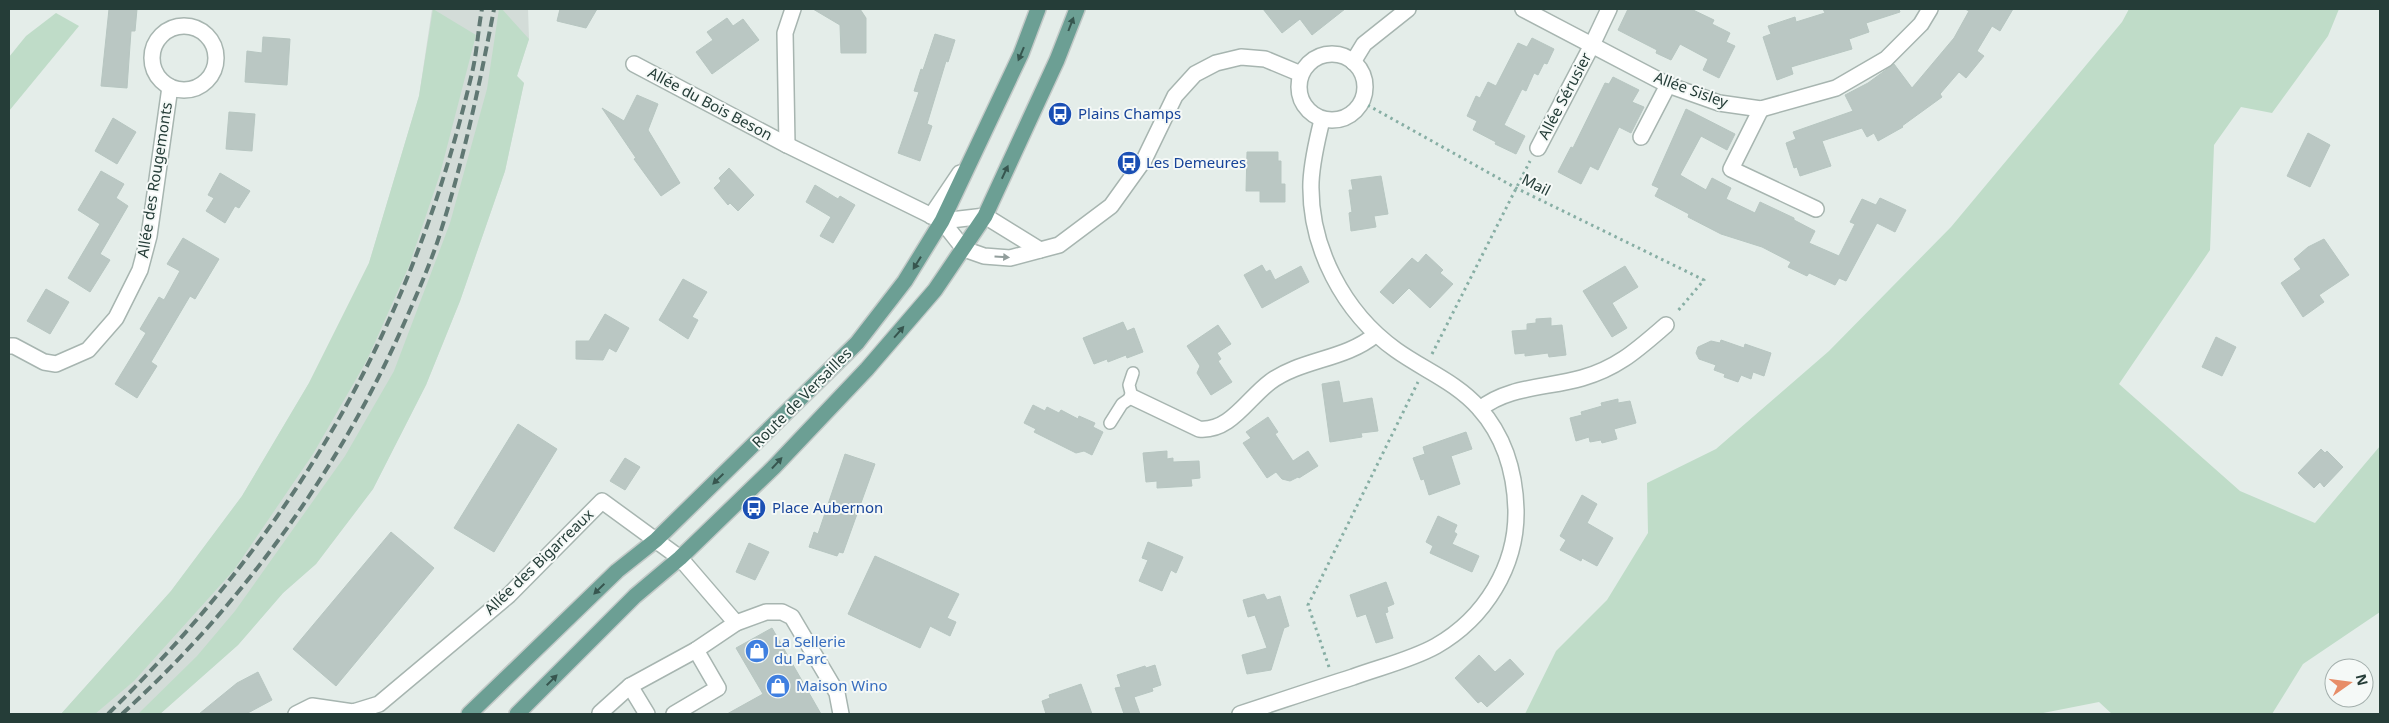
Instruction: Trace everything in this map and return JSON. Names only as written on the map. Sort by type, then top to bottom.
[{"type":"main road","name":"Route de Versailles","points":[[469,714],[617,571],[656,540],[857,343],[909,275],[937,218],[974,153],[1021,54],[1038,9]]},
{"type":"main road","name":"Route de Versailles","points":[[517,714],[635,596],[680,558],[774,467],[867,369],[935,290],[964,249],[984,216],[1057,60],[1077,9]]},
{"type":"street","name":"Allée du Bois Beson","points":[[787,145],[785,33],[793,9]]},
{"type":"street","points":[[1354,62],[1364,44],[1408,9]]},
{"type":"street","name":"Allée Sisley","points":[[1523,9],[1668,85],[1719,103],[1762,110],[1836,88],[1886,59],[1921,24],[1930,9]]},
{"type":"street","name":"Allée Sérusier","points":[[1538,148],[1592,45],[1608,9]]},
{"type":"street","name":"Allée des Rougemonts","points":[[194,27],[204,32],[215,50],[214,70],[209,80],[200,86],[185,90],[170,88],[161,81],[155,72],[152,51],[156,41],[164,33],[173,28],[194,27]]},
{"type":"street","points":[[1324,55],[1345,56],[1354,62],[1363,77],[1365,85],[1362,102],[1358,109],[1345,118],[1330,121],[1314,116],[1302,102],[1299,92],[1301,74],[1307,65],[1324,55]]},
{"type":"street","points":[[937,218],[964,249],[984,256],[1010,258],[1059,245],[1111,206],[1144,160],[1175,96],[1195,74],[1216,63],[1241,56],[1265,59],[1301,74]]},
{"type":"street","name":"Allée du Bois Beson","points":[[634,64],[787,145],[937,218]]},
{"type":"street","points":[[1641,137],[1668,85]]},
{"type":"street","name":"Allée des Rougemonts","points":[[9,346],[14,346],[44,362],[56,364],[88,350],[116,318],[140,270],[149,236],[170,88]]},
{"type":"street","points":[[1762,110],[1731,170],[1816,209]]},
{"type":"street","points":[[1241,714],[1436,647],[1461,629],[1482,608],[1499,582],[1510,554],[1516,523],[1516,493],[1510,463],[1497,434],[1480,409],[1445,379],[1375,335],[1351,306],[1333,278],[1321,248],[1313,216],[1311,184],[1314,151],[1322,120]]},
{"type":"street","points":[[937,218],[984,216],[1040,250]]},
{"type":"street","points":[[1480,409],[1488,402],[1517,391],[1555,385],[1601,372],[1623,361],[1666,325]]},
{"type":"street","points":[[1132,398],[1198,428],[1210,430],[1223,426],[1270,382],[1298,366],[1350,350],[1375,335]]},
{"type":"street","name":"Allée des Bigarreaux","points":[[296,714],[312,706],[354,712],[379,704],[509,595],[602,501],[680,558],[736,623]]},
{"type":"street","points":[[600,714],[630,686],[696,650],[736,623],[766,612],[782,612],[792,617],[837,693],[841,714]]},
{"type":"street","points":[[674,714],[718,688],[696,650]]},
{"type":"street","points":[[630,686],[647,714]]},
{"type":"lane","points":[[1110,423],[1122,404],[1132,398],[1129,385],[1133,373]]},
{"type":"path","name":"Mail","points":[[1362,102],[1516,188],[1704,280],[1666,325]]},
{"type":"path","points":[[1334,683],[1308,605],[1425,368],[1538,148]]},
{"type":"shaded area","points":[[432,9],[528,9],[529,39],[517,76],[524,83],[505,171],[460,301],[426,385],[373,489],[316,564],[283,593],[238,645],[160,714],[61,714],[171,591],[242,496],[309,383],[369,263],[419,96]]},
{"type":"green space","points":[[433,9],[476,35],[440,174],[409,266],[367,360],[313,454],[234,570],[134,681],[95,714],[61,714],[171,591],[242,496],[309,383],[369,263],[419,96]]},
{"type":"green space","points":[[499,9],[502,9],[529,39],[517,76],[524,83],[505,171],[460,301],[426,385],[373,489],[316,564],[283,593],[238,645],[160,714],[138,714],[197,656],[235,611],[345,456],[394,371],[450,223],[487,89]]},
{"type":"green space","points":[[2129,9],[2339,9],[2328,36],[2272,113],[2241,107],[2214,145],[2210,250],[2119,384],[2240,491],[2315,523],[2380,446],[2380,612],[2303,664],[2272,714],[2112,714],[2099,702],[2038,714],[1525,714],[1556,651],[1607,600],[1648,533],[1647,483],[1716,449],[1829,351],[1951,227],[2122,22]]},
{"type":"green space","points":[[56,13],[79,26],[9,111],[9,57],[26,36]]},
{"type":"building","points":[[109,9],[137,9],[135,31],[131,31],[127,88],[101,86]]},
{"type":"building","points":[[560,9],[597,9],[586,28],[557,21]]},
{"type":"building","points":[[813,9],[860,9],[866,18],[866,53],[841,53],[840,25]]},
{"type":"building","points":[[1263,9],[1345,9],[1312,35],[1300,19],[1282,33]]},
{"type":"building","points":[[1628,9],[1691,9],[1714,20],[1712,24],[1730,33],[1726,42],[1735,46],[1719,78],[1703,70],[1708,59],[1680,44],[1671,60],[1656,53],[1657,50],[1618,30]]},
{"type":"building","points":[[1823,9],[1899,9],[1900,12],[1866,23],[1869,32],[1849,39],[1852,49],[1791,67],[1793,74],[1777,80],[1763,37],[1771,34],[1768,26],[1795,17],[1796,22],[1825,13]]},
{"type":"building","points":[[1965,9],[2013,9],[2000,31],[1992,26],[1977,51],[1984,56],[1966,78],[1959,72],[1940,94],[1942,97],[1903,127],[1878,141],[1874,133],[1867,137],[1862,128],[1822,141],[1831,166],[1800,176],[1797,167],[1794,168],[1786,143],[1796,139],[1793,132],[1853,111],[1845,95],[1868,83],[1894,64],[1912,88],[1954,38],[1969,11]]},
{"type":"building","points":[[727,18],[733,26],[743,19],[759,40],[712,74],[696,52],[713,40],[707,32]]},
{"type":"building","points":[[935,34],[955,40],[948,62],[946,61],[927,124],[932,126],[920,161],[898,153],[919,92],[914,91]]},
{"type":"building","points":[[263,37],[290,39],[287,85],[245,82],[247,51],[262,53]]},
{"type":"building","points":[[1532,38],[1554,49],[1547,64],[1544,63],[1538,75],[1534,73],[1526,91],[1522,89],[1504,125],[1525,136],[1516,154],[1495,144],[1496,142],[1473,130],[1477,121],[1467,116],[1476,96],[1480,98],[1488,82],[1496,86],[1518,43],[1527,47]]},
{"type":"building","points":[[1613,77],[1639,90],[1632,102],[1644,107],[1631,133],[1619,127],[1598,170],[1590,166],[1581,184],[1558,172],[1571,147],[1573,148],[1605,83],[1609,84]]},
{"type":"building","points":[[637,95],[658,104],[648,130],[680,183],[661,196],[634,159],[636,158],[602,108],[624,121]]},
{"type":"building","points":[[1686,109],[1735,134],[1727,150],[1701,136],[1680,175],[1706,190],[1712,178],[1731,188],[1726,199],[1755,213],[1760,202],[1794,218],[1794,220],[1815,231],[1809,243],[1839,256],[1855,224],[1850,222],[1862,199],[1876,205],[1880,198],[1906,210],[1895,232],[1877,223],[1846,281],[1839,278],[1835,285],[1809,273],[1807,276],[1788,267],[1791,262],[1762,247],[1721,234],[1688,217],[1689,214],[1655,196],[1659,188],[1652,185]]},
{"type":"building","points":[[229,112],[255,114],[252,151],[226,149]]},
{"type":"building","points":[[113,118],[136,132],[117,164],[95,151]]},
{"type":"building","points":[[2308,133],[2330,145],[2310,187],[2287,176]]},
{"type":"building","points":[[1247,152],[1278,152],[1278,161],[1281,161],[1281,184],[1285,184],[1285,202],[1260,202],[1260,191],[1246,191]]},
{"type":"building","points":[[729,168],[754,195],[738,211],[730,203],[728,205],[714,188],[721,181],[719,178]]},
{"type":"building","points":[[101,171],[124,184],[116,198],[128,206],[100,254],[110,260],[90,292],[68,278],[100,224],[78,210]]},
{"type":"building","points":[[220,173],[250,191],[239,208],[235,206],[225,223],[206,211],[214,198],[208,195]]},
{"type":"building","points":[[1381,176],[1388,214],[1374,216],[1376,227],[1351,231],[1349,213],[1352,212],[1349,190],[1353,190],[1351,180]]},
{"type":"building","points":[[815,185],[838,199],[840,196],[855,205],[833,243],[820,236],[831,217],[806,202]]},
{"type":"building","points":[[183,238],[219,259],[195,299],[190,296],[151,362],[157,366],[137,398],[115,384],[146,333],[140,329],[159,297],[164,300],[180,271],[167,264]]},
{"type":"building","points":[[2324,239],[2349,275],[2319,295],[2324,302],[2303,317],[2281,283],[2301,269],[2294,259],[2308,247]]},
{"type":"building","points":[[1426,254],[1443,270],[1440,273],[1453,284],[1430,308],[1409,288],[1393,304],[1380,292],[1412,258],[1418,263]]},
{"type":"building","points":[[1262,265],[1266,272],[1270,270],[1275,280],[1301,266],[1309,282],[1262,308],[1244,275]]},
{"type":"building","points":[[1625,266],[1638,287],[1612,303],[1627,328],[1612,337],[1583,291]]},
{"type":"building","points":[[683,279],[707,292],[692,317],[698,320],[688,339],[659,320]]},
{"type":"building","points":[[46,289],[69,302],[50,334],[27,321]]},
{"type":"building","points":[[605,314],[629,328],[616,352],[609,348],[603,360],[576,359],[576,341],[589,341]]},
{"type":"building","points":[[1551,318],[1551,326],[1562,325],[1566,355],[1549,357],[1548,353],[1525,356],[1525,353],[1515,354],[1512,331],[1527,330],[1527,324],[1536,323],[1536,319]]},
{"type":"building","points":[[1123,322],[1127,331],[1134,328],[1143,352],[1127,358],[1126,355],[1108,362],[1107,359],[1094,364],[1083,338]]},
{"type":"building","points":[[1218,325],[1231,344],[1217,353],[1221,359],[1218,361],[1232,382],[1211,395],[1197,373],[1200,366],[1187,346]]},
{"type":"building","points":[[2216,337],[2236,347],[2222,376],[2202,367]]},
{"type":"building","points":[[1721,340],[1744,348],[1745,344],[1771,353],[1764,376],[1753,372],[1751,379],[1741,375],[1738,382],[1724,377],[1725,374],[1714,370],[1716,365],[1699,359],[1696,353],[1698,347],[1711,341],[1720,343]]},
{"type":"building","points":[[1339,381],[1343,403],[1372,398],[1378,431],[1361,433],[1362,437],[1330,442],[1322,384]]},
{"type":"building","points":[[1618,399],[1618,403],[1630,401],[1636,423],[1614,429],[1617,439],[1602,443],[1601,440],[1590,442],[1589,437],[1576,441],[1570,418],[1582,415],[1581,412],[1602,406],[1601,403]]},
{"type":"building","points":[[1033,405],[1045,411],[1047,407],[1059,413],[1061,410],[1078,419],[1079,416],[1095,423],[1093,427],[1103,432],[1092,455],[1084,451],[1076,453],[1034,432],[1036,429],[1024,423]]},
{"type":"building","points":[[1268,417],[1278,432],[1275,434],[1293,461],[1308,451],[1318,466],[1299,478],[1290,481],[1282,479],[1276,472],[1267,478],[1243,443],[1251,438],[1246,432]]},
{"type":"building","points":[[518,424],[557,449],[494,552],[454,528]]},
{"type":"building","points":[[1466,432],[1472,449],[1451,456],[1460,484],[1429,495],[1424,479],[1421,480],[1413,458],[1425,454],[1423,447]]},
{"type":"building","points":[[2321,449],[2325,453],[2327,451],[2343,467],[2324,487],[2320,482],[2314,488],[2298,473]]},
{"type":"building","points":[[1167,451],[1167,459],[1173,458],[1173,462],[1199,461],[1200,478],[1191,479],[1192,486],[1157,488],[1157,481],[1146,482],[1143,453]]},
{"type":"building","points":[[845,454],[875,464],[843,553],[839,552],[837,556],[809,547],[814,532],[818,534]]},
{"type":"building","points":[[625,458],[640,467],[625,490],[610,481]]},
{"type":"building","points":[[1582,495],[1597,504],[1587,523],[1613,538],[1597,566],[1582,558],[1581,561],[1560,550],[1566,540],[1560,536]]},
{"type":"building","points":[[1438,516],[1457,525],[1454,532],[1457,534],[1452,544],[1479,556],[1472,572],[1430,553],[1433,546],[1426,542]]},
{"type":"building","points":[[391,532],[434,568],[336,686],[293,649]]},
{"type":"building","points":[[1148,542],[1183,557],[1176,573],[1171,570],[1162,591],[1139,581],[1148,560],[1142,558]]},
{"type":"building","points":[[749,543],[769,552],[755,580],[736,572]]},
{"type":"building","points":[[875,556],[959,594],[947,618],[956,622],[950,636],[930,626],[920,648],[848,614]]},
{"type":"building","points":[[1386,582],[1394,604],[1387,607],[1388,612],[1385,613],[1393,638],[1376,643],[1366,614],[1357,617],[1350,595]]},
{"type":"building","points":[[1264,594],[1267,600],[1280,596],[1289,626],[1284,628],[1271,670],[1247,674],[1242,655],[1267,648],[1255,615],[1248,617],[1243,600]]},
{"type":"building","points":[[772,628],[821,714],[727,714],[763,694],[736,648]]},
{"type":"building","points":[[1479,655],[1495,672],[1510,659],[1524,674],[1487,707],[1481,701],[1478,703],[1455,678]]},
{"type":"building","points":[[1155,665],[1161,685],[1152,688],[1153,691],[1134,697],[1140,714],[1124,714],[1115,688],[1121,687],[1117,675],[1145,666],[1146,668]]},
{"type":"building","points":[[258,672],[272,700],[246,714],[199,714],[237,683]]},
{"type":"building","points":[[1081,684],[1092,714],[1046,714],[1042,701],[1050,698],[1049,695]]},
{"type":"railway","points":[[108,714],[175,644],[235,573],[290,498],[338,421],[380,340],[416,255],[447,167],[472,73],[482,9]]},
{"type":"railway","points":[[122,714],[166,672],[208,627],[285,531],[319,481],[351,428],[380,374],[406,319],[437,243],[469,127],[494,9]]},
{"type":"place","name":"Plains Champs","points":[[1060,114]]},
{"type":"place","name":"Les Demeures","points":[[1129,163]]},
{"type":"place","name":"Place Aubernon","points":[[754,508]]},
{"type":"place","name":"La Sellerie du Parc","points":[[757,651]]},
{"type":"place","name":"Maison Wino","points":[[778,686]]}]
